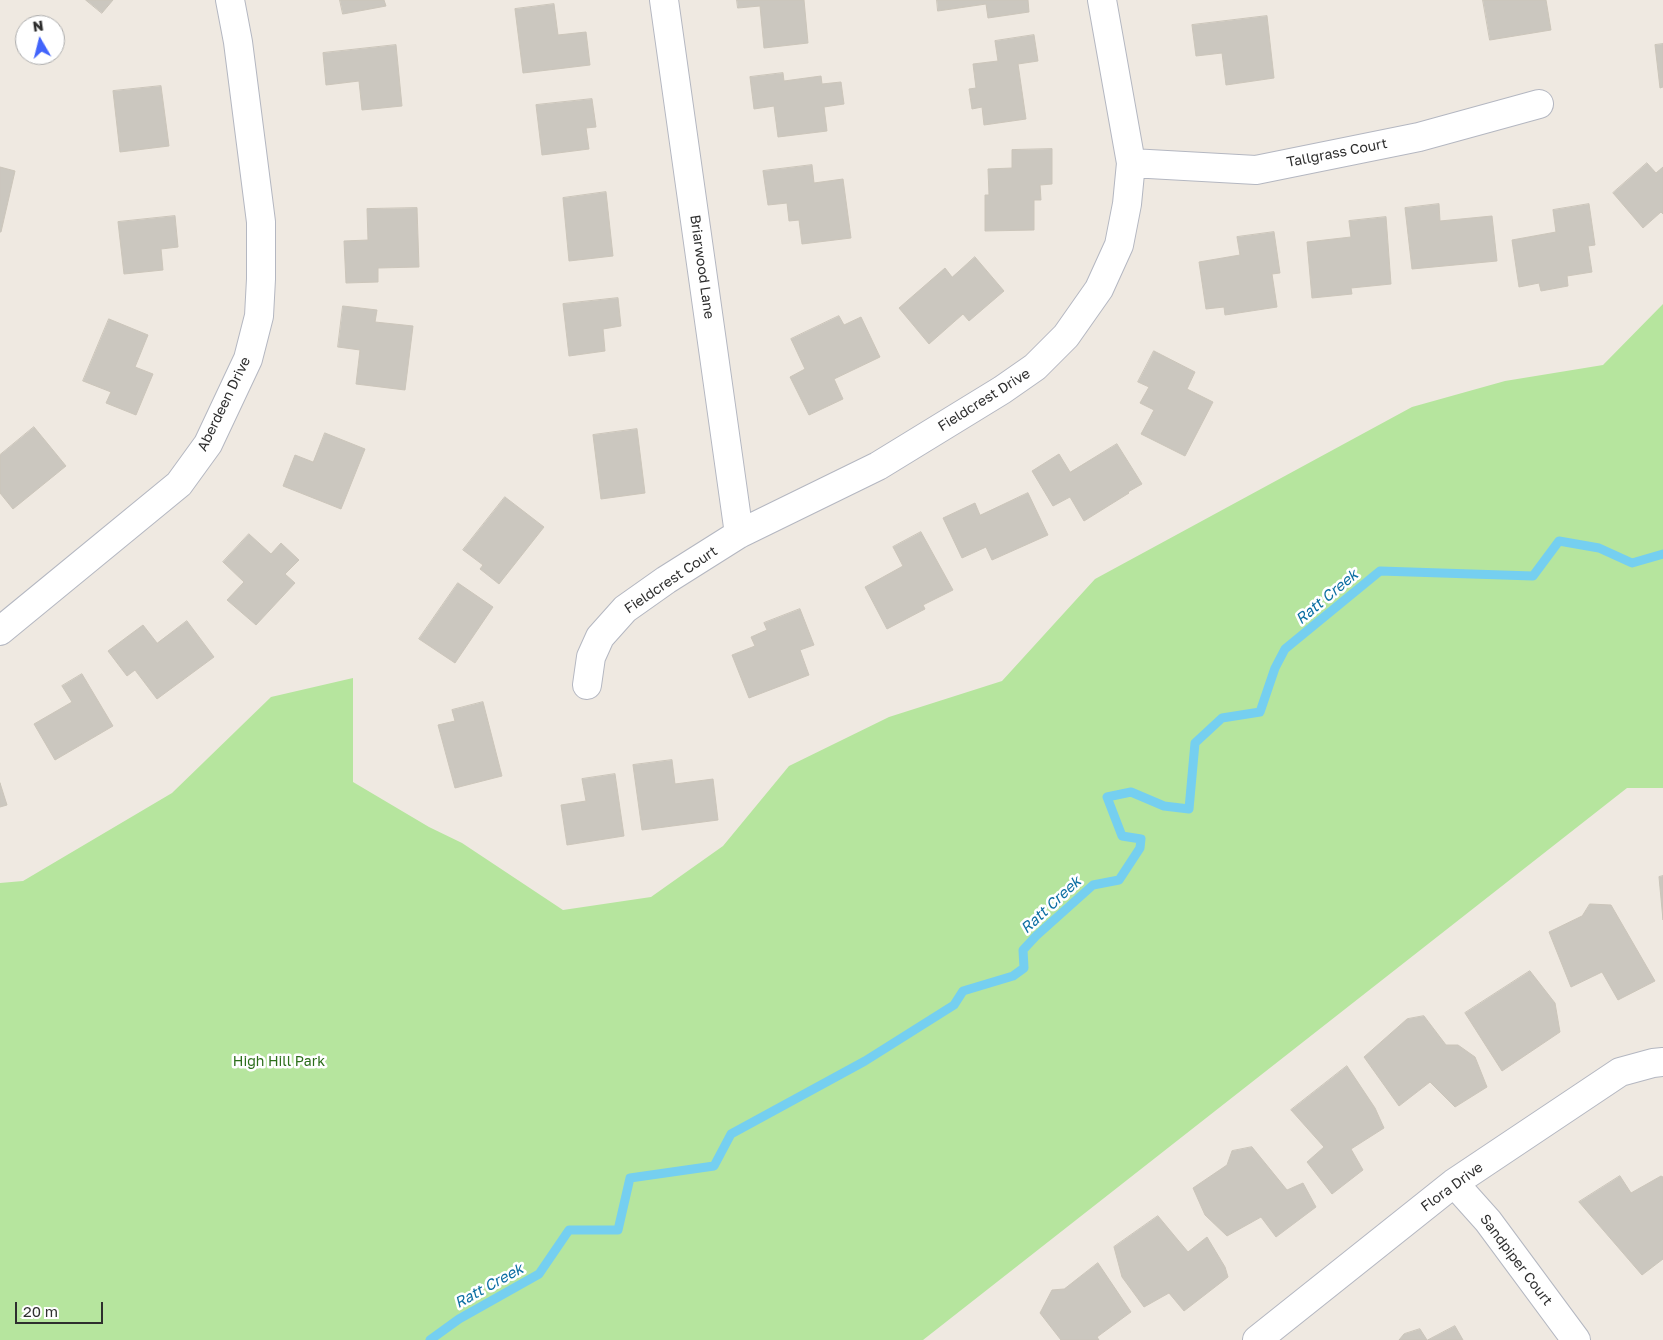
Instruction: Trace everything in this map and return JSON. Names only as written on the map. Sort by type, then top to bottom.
[{"type":"street","name":"Aberdeen Drive","points":[[0,631],[179,484],[208,444],[248,359],[259,316],[261,222],[238,42],[230,0]]},
{"type":"street","name":"Briarwood Lane","points":[[664,0],[739,534]]},
{"type":"street","name":"Fieldcrest Drive","points":[[739,534],[878,466],[1002,390],[1035,367],[1066,336],[1099,289],[1118,245],[1127,204],[1131,163],[1102,0]]},
{"type":"street","name":"Tallgrass Court","points":[[1131,163],[1256,170],[1419,137],[1539,104]]},
{"type":"street","name":"Fieldcrest Court","points":[[587,685],[591,657],[600,637],[625,609],[739,534]]},
{"type":"street","name":"Flora Drive","points":[[1257,1340],[1454,1183],[1620,1072],[1663,1062]]},
{"type":"street","name":"Sandpiper Court","points":[[1454,1183],[1488,1221],[1576,1340]]},
{"type":"green space","name":"High Hill Park","points":[[1663,304],[1663,788],[1627,788],[923,1340],[0,1340],[0,883],[23,881],[172,793],[271,697],[353,678],[353,782],[429,827],[462,843],[563,910],[651,897],[723,846],[789,766],[889,717],[1002,681],[1095,579],[1412,407],[1505,381],[1603,365]]},
{"type":"building","points":[[86,0],[113,0],[102,13]]},
{"type":"building","points":[[340,0],[384,0],[386,6],[343,14]]},
{"type":"building","points":[[737,0],[804,0],[808,43],[764,48],[760,6],[738,8]]},
{"type":"building","points":[[937,0],[1028,0],[1029,12],[988,18],[986,4],[938,11]]},
{"type":"building","points":[[1483,0],[1546,0],[1551,30],[1490,40]]},
{"type":"building","points":[[554,4],[558,35],[586,32],[590,65],[523,73],[515,9]]},
{"type":"building","points":[[1267,16],[1274,78],[1226,85],[1222,53],[1196,56],[1192,25]]},
{"type":"building","points":[[1034,35],[1038,61],[1018,64],[1026,119],[984,125],[982,107],[972,109],[969,89],[976,88],[973,64],[998,61],[995,41]]},
{"type":"building","points":[[1663,44],[1663,87],[1660,88],[1655,45]]},
{"type":"building","points":[[396,45],[402,106],[362,110],[359,81],[326,85],[323,53]]},
{"type":"building","points":[[783,73],[784,81],[821,76],[822,84],[841,82],[844,104],[824,107],[827,131],[778,137],[774,106],[754,109],[750,77]]},
{"type":"building","points":[[161,86],[169,146],[120,152],[113,91]]},
{"type":"building","points":[[592,99],[596,127],[586,128],[589,149],[542,155],[536,105]]},
{"type":"building","points":[[1052,149],[1052,184],[1040,185],[1041,200],[1034,200],[1034,230],[985,231],[985,195],[989,195],[988,169],[1012,168],[1012,150]]},
{"type":"building","points":[[1647,163],[1656,173],[1663,167],[1663,214],[1661,212],[1643,228],[1613,193]]},
{"type":"building","points":[[812,165],[814,183],[843,179],[851,238],[802,244],[799,220],[789,221],[787,203],[768,205],[763,171]]},
{"type":"building","points":[[0,167],[15,171],[1,232],[0,232]]},
{"type":"building","points":[[606,192],[613,256],[569,261],[563,198]]},
{"type":"building","points":[[1439,204],[1440,221],[1492,216],[1497,261],[1412,269],[1405,208]]},
{"type":"building","points":[[1589,204],[1595,245],[1588,246],[1592,272],[1567,276],[1568,286],[1541,291],[1539,283],[1519,287],[1512,240],[1556,232],[1553,210]]},
{"type":"building","points":[[417,208],[419,267],[378,268],[378,282],[346,283],[344,241],[368,240],[367,209]]},
{"type":"building","points":[[175,216],[178,247],[161,249],[163,270],[124,274],[118,222]]},
{"type":"building","points":[[1386,217],[1391,284],[1351,288],[1352,294],[1312,298],[1307,242],[1351,237],[1349,221]]},
{"type":"building","points":[[1274,232],[1280,273],[1272,274],[1277,307],[1225,315],[1224,307],[1206,309],[1199,262],[1240,255],[1237,237]]},
{"type":"building","points":[[975,257],[1004,291],[969,321],[963,314],[929,344],[899,308],[945,268],[952,277]]},
{"type":"building","points":[[618,298],[621,326],[603,329],[605,351],[569,356],[563,304]]},
{"type":"building","points":[[343,306],[377,310],[375,322],[413,326],[405,390],[356,384],[360,350],[338,347]]},
{"type":"building","points":[[839,316],[844,325],[861,317],[880,357],[834,379],[843,399],[809,415],[790,377],[805,369],[791,339]]},
{"type":"building","points":[[109,319],[148,335],[135,367],[153,374],[136,415],[106,403],[111,392],[83,381]]},
{"type":"building","points":[[1154,351],[1195,372],[1187,389],[1213,402],[1185,456],[1141,434],[1154,410],[1140,403],[1149,387],[1138,382]]},
{"type":"building","points":[[34,427],[66,466],[13,509],[0,493],[0,455]]},
{"type":"building","points":[[637,429],[645,493],[601,499],[593,435]]},
{"type":"building","points":[[325,433],[365,449],[341,509],[283,486],[295,455],[313,462]]},
{"type":"building","points":[[1117,444],[1142,484],[1084,521],[1070,497],[1053,506],[1032,471],[1059,454],[1070,472]]},
{"type":"building","points":[[1028,493],[1048,535],[992,560],[986,547],[962,558],[943,518],[975,503],[980,515]]},
{"type":"building","points":[[505,497],[544,527],[499,584],[480,569],[483,565],[463,550]]},
{"type":"building","points":[[921,532],[953,590],[923,605],[925,609],[887,629],[865,587],[903,566],[893,547]]},
{"type":"building","points":[[249,534],[271,554],[281,543],[299,560],[285,574],[295,583],[256,625],[227,600],[244,582],[223,562]]},
{"type":"building","points":[[458,583],[493,607],[455,663],[419,639]]},
{"type":"building","points":[[800,609],[814,645],[800,650],[809,675],[749,698],[732,655],[755,646],[751,637],[767,630],[764,623]]},
{"type":"building","points":[[187,621],[214,657],[157,699],[135,670],[127,676],[108,651],[143,625],[157,643]]},
{"type":"building","points":[[82,674],[113,726],[55,760],[34,724],[72,702],[62,686]]},
{"type":"building","points":[[483,702],[502,776],[455,788],[438,725],[455,721],[452,710]]},
{"type":"building","points":[[672,760],[675,784],[713,779],[718,820],[642,830],[633,765]]},
{"type":"building","points":[[615,774],[624,836],[567,845],[561,805],[586,801],[582,779]]},
{"type":"building","points":[[0,783],[7,805],[0,807]]},
{"type":"building","points":[[1663,876],[1663,920],[1659,877]]},
{"type":"building","points":[[1590,904],[1611,905],[1655,981],[1618,1000],[1602,972],[1571,987],[1549,932],[1582,916]]},
{"type":"building","points":[[1530,971],[1555,1003],[1560,1032],[1502,1071],[1465,1013]]},
{"type":"building","points":[[1424,1016],[1446,1045],[1458,1045],[1475,1057],[1487,1087],[1455,1107],[1430,1082],[1399,1106],[1364,1057],[1407,1019]]},
{"type":"building","points":[[1347,1066],[1375,1108],[1384,1128],[1351,1149],[1363,1170],[1332,1194],[1307,1162],[1324,1147],[1291,1110]]},
{"type":"building","points":[[1252,1147],[1287,1190],[1303,1183],[1316,1207],[1276,1237],[1261,1217],[1227,1236],[1205,1215],[1193,1188],[1227,1165],[1232,1151]]},
{"type":"building","points":[[1620,1176],[1631,1193],[1661,1176],[1663,1177],[1663,1259],[1642,1275],[1579,1202]]},
{"type":"building","points":[[1158,1216],[1188,1252],[1207,1237],[1225,1267],[1228,1277],[1184,1311],[1169,1293],[1144,1307],[1122,1277],[1114,1247]]},
{"type":"building","points":[[1098,1263],[1131,1312],[1097,1337],[1099,1340],[1061,1340],[1040,1313],[1052,1290],[1064,1289]]},
{"type":"building","points":[[1455,1326],[1463,1340],[1428,1340]]},
{"type":"building","points":[[1420,1329],[1427,1340],[1399,1340],[1404,1334]]},
{"type":"waterway","name":"Ratt Creek","points":[[430,1340],[459,1319],[539,1274],[569,1230],[618,1230],[630,1178],[714,1166],[731,1134],[865,1061],[954,1005],[963,991],[1013,976],[1024,968],[1023,950],[1036,936],[1093,885],[1119,880],[1140,848],[1141,839],[1122,836],[1107,797],[1131,792],[1164,806],[1189,809],[1195,743],[1222,718],[1260,712],[1275,668],[1285,649],[1380,571],[1533,576],[1559,541],[1599,548],[1632,563],[1663,554]]}]
